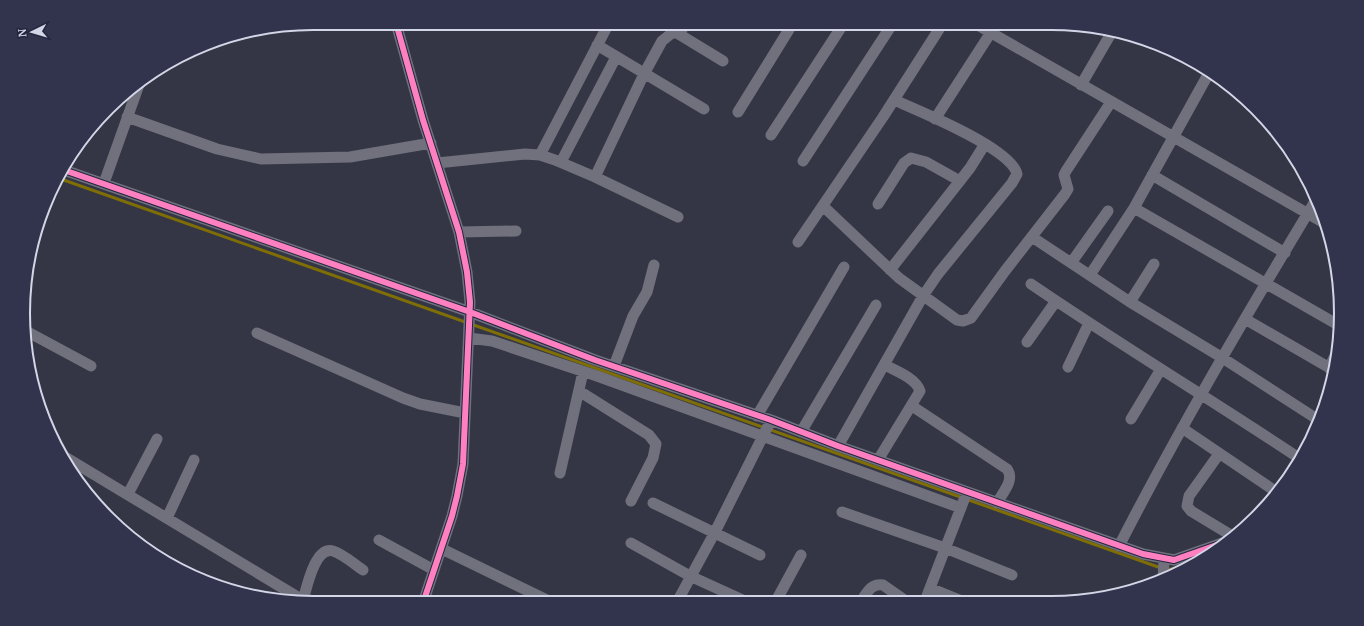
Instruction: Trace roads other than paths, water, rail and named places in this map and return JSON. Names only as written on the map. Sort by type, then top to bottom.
[{"type":"street","points":[[398,30],[459,232],[467,272],[470,316],[462,464],[458,496],[442,549],[425,596]]},
{"type":"street","points":[[540,155],[605,30]]},
{"type":"street","points":[[679,34],[682,30]]},
{"type":"street","points":[[738,112],[789,30]]},
{"type":"street","points":[[771,135],[839,30]]},
{"type":"street","points":[[803,161],[888,30]]},
{"type":"street","points":[[798,242],[894,100],[939,30]]},
{"type":"street","points":[[986,30],[1318,220]]},
{"type":"street","points":[[935,119],[993,30]]},
{"type":"street","points":[[596,177],[644,74],[662,41],[672,33],[679,34],[723,61]]},
{"type":"street","points":[[1081,85],[1110,36]]},
{"type":"street","points":[[597,45],[704,109]]},
{"type":"street","points":[[561,162],[616,57]]},
{"type":"street","points":[[1090,275],[1134,208],[1207,77]]},
{"type":"street","points":[[104,183],[136,92]]},
{"type":"street","points":[[838,446],[923,296],[938,274],[1016,178],[1016,169],[1012,164],[985,144],[894,100]]},
{"type":"street","points":[[823,206],[890,270],[957,320],[963,321],[971,318],[1065,194],[1068,189],[1064,175],[1111,102]]},
{"type":"street","points":[[127,117],[210,146],[261,159],[350,157],[432,143]]},
{"type":"street","points":[[890,270],[970,168],[985,144]]},
{"type":"street","points":[[437,163],[525,154],[540,155],[596,177],[678,216]]},
{"type":"street","points":[[878,204],[904,163],[911,158],[926,162],[960,181]]},
{"type":"street","points":[[68,171],[470,316],[757,416],[767,429],[801,432],[878,460],[964,500]]},
{"type":"street","points":[[1152,175],[1285,252]]},
{"type":"street","points":[[1119,546],[1221,357],[1312,205]]},
{"type":"street","points":[[1134,208],[1334,322]]},
{"type":"street","points":[[1071,263],[1108,211]]},
{"type":"street","points":[[459,232],[516,231]]},
{"type":"street","points":[[1032,237],[1130,302],[1221,357],[1314,417]]},
{"type":"street","points":[[1130,302],[1154,264]]},
{"type":"street","points":[[614,366],[633,316],[647,292],[654,265]]},
{"type":"street","points":[[757,416],[844,267]]},
{"type":"street","points":[[1031,284],[1089,324],[1202,393],[1295,455]]},
{"type":"street","points":[[1027,342],[1056,301]]},
{"type":"street","points":[[801,432],[876,305]]},
{"type":"street","points":[[1245,319],[1329,367]]},
{"type":"street","points":[[1068,367],[1089,324]]},
{"type":"street","points":[[257,333],[403,398],[420,404],[465,413]]},
{"type":"street","points":[[31,334],[91,366]]},
{"type":"street","points":[[469,335],[767,429],[964,500],[997,503],[1164,561],[1174,560],[1208,548]]},
{"type":"street","points":[[878,460],[920,391],[918,386],[885,364]]},
{"type":"street","points":[[1131,420],[1161,369]]},
{"type":"street","points":[[560,473],[584,372]]},
{"type":"street","points":[[579,391],[648,435],[656,444],[653,458],[631,501]]},
{"type":"street","points":[[912,406],[1007,469],[1010,473],[1009,482],[997,503]]},
{"type":"street","points":[[1182,428],[1218,454],[1272,489]]},
{"type":"street","points":[[680,596],[715,532],[767,429]]},
{"type":"street","points":[[128,494],[157,439]]},
{"type":"street","points":[[1218,454],[1189,496],[1187,506],[1191,512],[1228,534]]},
{"type":"street","points":[[167,518],[194,460]]},
{"type":"street","points":[[73,461],[294,595]]},
{"type":"street","points":[[927,596],[964,500]]},
{"type":"street","points":[[653,503],[760,555]]},
{"type":"street","points":[[842,512],[945,548],[1012,575]]},
{"type":"street","points":[[379,540],[434,570]]},
{"type":"street","points":[[631,543],[690,576],[734,596]]},
{"type":"street","points":[[442,549],[538,596]]},
{"type":"street","points":[[306,596],[315,564],[322,552],[327,550],[334,551],[363,570]]},
{"type":"street","points":[[779,596],[801,555]]},
{"type":"street","points":[[1164,561],[1164,572]]},
{"type":"street","points":[[864,596],[869,589],[878,584],[883,585],[899,596]]},
{"type":"street","points":[[930,588],[950,596]]},
{"type":"waterway","points":[[63,180],[1161,568]]},
{"type":"waterway","points":[[1166,570],[1171,569]]}]
